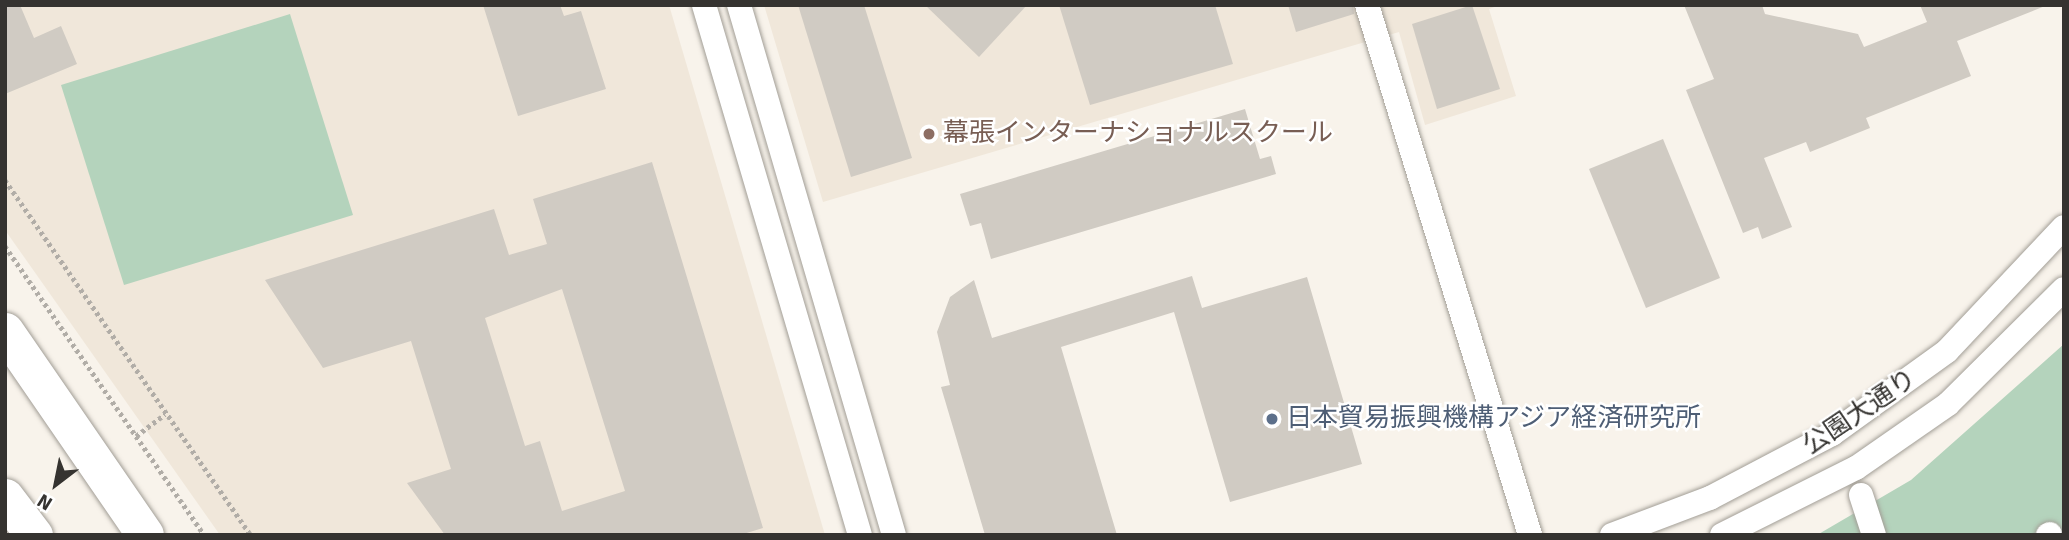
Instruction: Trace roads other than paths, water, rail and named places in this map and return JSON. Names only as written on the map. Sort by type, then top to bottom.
[{"type":"highway","points":[[5,331],[145,535]]},
{"type":"highway","points":[[5,361],[69,422]]},
{"type":"highway","points":[[5,497],[34,535]]},
{"type":"street","points":[[704,5],[860,535]]},
{"type":"street","points":[[739,5],[894,535]]},
{"type":"street","points":[[1367,5],[1530,535]]},
{"type":"street","name":"公園大通り","points":[[1612,535],[1710,498],[1832,434],[1947,351],[2064,227]]},
{"type":"street","name":"公園大通り","points":[[1722,535],[1856,468],[1948,404],[2064,289]]},
{"type":"street","points":[[1861,495],[1874,535]]},
{"type":"place","name":"幕張インターナショナルスクール","points":[[929,134]]},
{"type":"place","name":"日本貿易振興機構アジア経済研究所","points":[[1272,419]]}]
